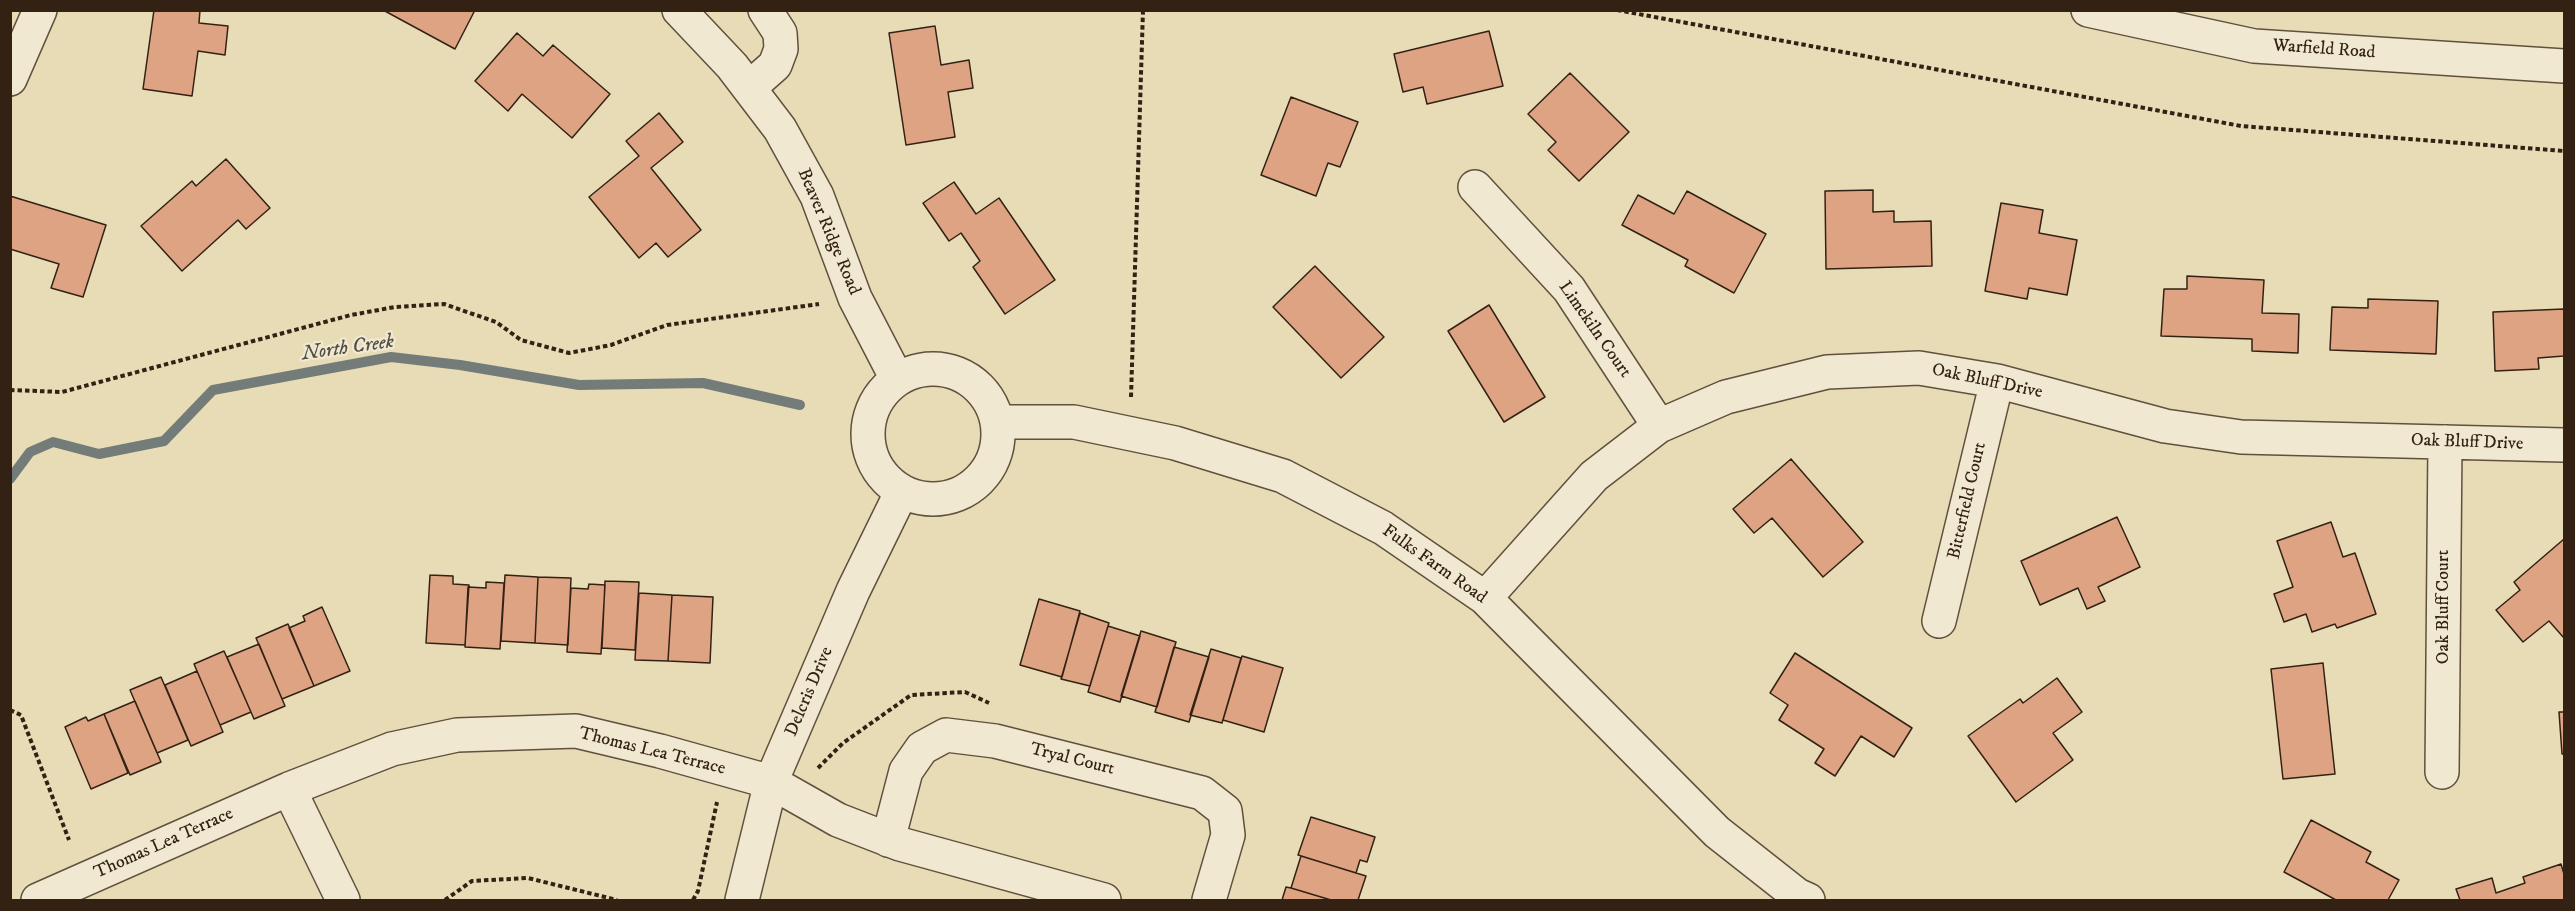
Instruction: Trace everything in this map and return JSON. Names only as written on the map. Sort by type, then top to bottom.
[{"type":"street","points":[[10,79],[40,10]]},
{"type":"street","points":[[749,88],[775,65],[781,49],[780,33],[765,10]]},
{"type":"street","name":"Warfield Road","points":[[2088,10],[2254,46],[2565,66]]},
{"type":"street","name":"Beaver Ridge Road","points":[[693,15],[780,129],[817,196],[855,298],[897,379]]},
{"type":"street","name":"Limekiln Court","points":[[1475,187],[1569,289],[1659,426]]},
{"type":"street","points":[[930,368],[958,373],[986,394],[998,422],[996,454],[992,464],[975,486],[951,498],[927,500],[902,493],[881,476],[869,452],[867,432],[872,409],[886,387],[908,373],[930,368]]},
{"type":"street","name":"Oak Bluff Drive","points":[[1485,598],[1594,476],[1659,426],[1726,397],[1827,372],[1918,368],[1997,381],[2165,426],[2241,437],[2565,446]]},
{"type":"street","name":"Bitterfield Court","points":[[1939,621],[1997,381]]},
{"type":"street","name":"Fulks Farm Road","points":[[998,422],[1074,422],[1174,442],[1283,476],[1383,528],[1485,598],[1717,832],[1797,895],[1808,900]]},
{"type":"street","name":"Oak Bluff Court","points":[[2442,772],[2445,442]]},
{"type":"street","name":"Delcris Drive","points":[[742,900],[853,591],[902,493]]},
{"type":"street","name":"Thomas Lea Terrace","points":[[38,900],[290,789],[392,749],[457,735],[576,731],[725,770],[781,788]]},
{"type":"street","name":"Tryal Court","points":[[888,840],[906,771],[921,748],[946,735],[995,741],[1202,793],[1225,811],[1228,835],[1209,900]]},
{"type":"street","points":[[781,788],[838,820],[888,840],[1104,900]]},
{"type":"street","points":[[290,789],[343,900]]},
{"type":"path","points":[[1130,433],[1143,10]]},
{"type":"path","points":[[1617,10],[2241,126],[2565,151]]},
{"type":"path","points":[[10,390],[62,392],[351,315],[395,307],[444,304],[496,322],[521,340],[568,353],[611,345],[667,325],[855,298]]},
{"type":"path","points":[[781,788],[910,695],[964,692],[991,703]]},
{"type":"path","points":[[10,710],[21,715],[69,840]]},
{"type":"path","points":[[693,900],[698,891],[725,770]]},
{"type":"path","points":[[445,900],[472,881],[528,878],[617,900]]},
{"type":"building","points":[[154,10],[200,10],[199,23],[228,26],[225,55],[198,51],[192,96],[143,89]]},
{"type":"building","points":[[383,10],[475,10],[455,49]]},
{"type":"building","points":[[935,26],[941,65],[969,60],[973,88],[948,92],[955,137],[906,145],[889,33]]},
{"type":"building","points":[[1489,31],[1503,86],[1427,104],[1423,87],[1403,92],[1394,54]]},
{"type":"building","points":[[517,33],[543,56],[553,45],[610,94],[572,138],[522,94],[508,111],[475,81]]},
{"type":"building","points":[[1570,73],[1629,132],[1579,181],[1548,150],[1556,142],[1528,114]]},
{"type":"building","points":[[1291,97],[1358,122],[1340,167],[1328,163],[1316,196],[1261,175]]},
{"type":"building","points":[[659,113],[683,142],[651,168],[701,230],[668,257],[656,243],[639,258],[589,197],[639,156],[626,141]]},
{"type":"building","points":[[226,159],[270,208],[246,229],[238,220],[182,271],[141,226],[192,181],[196,186]]},
{"type":"building","points":[[954,182],[976,214],[999,198],[1055,280],[1005,314],[973,267],[980,261],[961,233],[949,241],[923,203]]},
{"type":"building","points":[[1873,190],[1873,212],[1894,211],[1894,222],[1931,221],[1932,266],[1826,269],[1825,191]]},
{"type":"building","points":[[1687,191],[1766,234],[1734,293],[1685,266],[1688,260],[1622,225],[1638,195],[1674,214]]},
{"type":"building","points":[[10,196],[106,225],[83,297],[51,288],[59,264],[10,249]]},
{"type":"building","points":[[2001,203],[2043,210],[2039,233],[2077,240],[2067,295],[2029,288],[2027,299],[1985,291]]},
{"type":"building","points":[[1315,266],[1384,337],[1341,378],[1273,307]]},
{"type":"building","points":[[2187,276],[2264,280],[2262,313],[2299,314],[2298,353],[2252,351],[2252,339],[2161,336],[2164,289],[2187,289]]},
{"type":"building","points":[[2368,299],[2438,301],[2436,354],[2330,350],[2332,307],[2368,308]]},
{"type":"building","points":[[1489,305],[1545,397],[1504,422],[1448,331]]},
{"type":"building","points":[[2564,309],[2564,356],[2538,358],[2539,369],[2495,371],[2493,312]]},
{"type":"building","points":[[1791,459],[1863,542],[1823,577],[1772,518],[1754,533],[1733,509]]},
{"type":"building","points":[[2117,517],[2140,567],[2098,587],[2105,601],[2087,609],[2078,588],[2040,605],[2021,561]]},
{"type":"building","points":[[2331,522],[2343,557],[2355,553],[2376,614],[2337,628],[2335,624],[2312,632],[2306,614],[2284,622],[2274,594],[2293,587],[2277,541]]},
{"type":"building","points":[[2564,539],[2564,638],[2549,621],[2523,642],[2496,610],[2520,590],[2514,582]]},
{"type":"building","points":[[430,575],[453,576],[453,584],[469,585],[465,645],[426,643]]},
{"type":"building","points":[[505,575],[538,577],[535,643],[501,641]]},
{"type":"building","points":[[538,577],[571,578],[568,645],[535,643]]},
{"type":"building","points":[[605,581],[639,582],[635,650],[602,648]]},
{"type":"building","points":[[486,582],[504,583],[500,649],[465,647],[468,587],[486,588]]},
{"type":"building","points":[[589,584],[605,585],[601,654],[567,652],[571,588],[588,589]]},
{"type":"building","points":[[639,593],[672,595],[668,661],[635,660]]},
{"type":"building","points":[[672,595],[713,597],[710,663],[668,661]]},
{"type":"building","points":[[1039,599],[1080,611],[1062,677],[1020,665]]},
{"type":"building","points":[[322,607],[350,671],[314,686],[289,628],[305,621],[303,616]]},
{"type":"building","points":[[1080,613],[1109,623],[1090,686],[1061,679]]},
{"type":"building","points":[[288,624],[314,686],[282,699],[256,638]]},
{"type":"building","points":[[1108,626],[1140,636],[1120,702],[1088,692]]},
{"type":"building","points":[[1141,631],[1176,642],[1157,707],[1121,696]]},
{"type":"building","points":[[259,644],[285,706],[254,719],[227,657]]},
{"type":"building","points":[[1174,647],[1209,657],[1189,722],[1155,712]]},
{"type":"building","points":[[1211,649],[1241,658],[1222,723],[1190,715]]},
{"type":"building","points":[[224,651],[251,712],[220,725],[194,664]]},
{"type":"building","points":[[1795,653],[1912,728],[1894,757],[1861,736],[1835,776],[1815,763],[1824,749],[1779,720],[1788,705],[1770,693]]},
{"type":"building","points":[[1242,656],[1283,668],[1264,732],[1223,720]]},
{"type":"building","points":[[2323,663],[2335,774],[2283,779],[2271,669]]},
{"type":"building","points":[[197,671],[223,732],[191,746],[165,685]]},
{"type":"building","points":[[161,677],[188,740],[157,753],[130,690]]},
{"type":"building","points":[[2057,678],[2082,712],[2053,733],[2073,760],[2016,802],[1968,736],[2020,699],[2023,703]]},
{"type":"building","points":[[135,701],[161,762],[130,775],[104,714]]},
{"type":"building","points":[[2559,712],[2564,712],[2564,754],[2562,754]]},
{"type":"building","points":[[104,714],[128,773],[91,789],[65,727],[86,717],[88,721]]},
{"type":"building","points":[[1311,817],[1375,837],[1367,862],[1360,860],[1356,873],[1298,855]]},
{"type":"building","points":[[2311,820],[2371,852],[2366,862],[2399,880],[2388,900],[2336,900],[2284,872]]},
{"type":"building","points":[[1301,856],[1366,876],[1358,900],[1331,900],[1291,888]]},
{"type":"building","points":[[2561,864],[2564,874],[2564,900],[2460,900],[2456,889],[2492,878],[2496,893],[2525,883],[2523,877]]},
{"type":"building","points":[[1286,887],[1291,888],[1331,900],[1282,900]]},
{"type":"waterway","name":"North Creek","points":[[10,479],[30,452],[53,442],[99,454],[164,441],[213,390],[391,357],[460,365],[579,385],[703,383],[800,405]]}]
